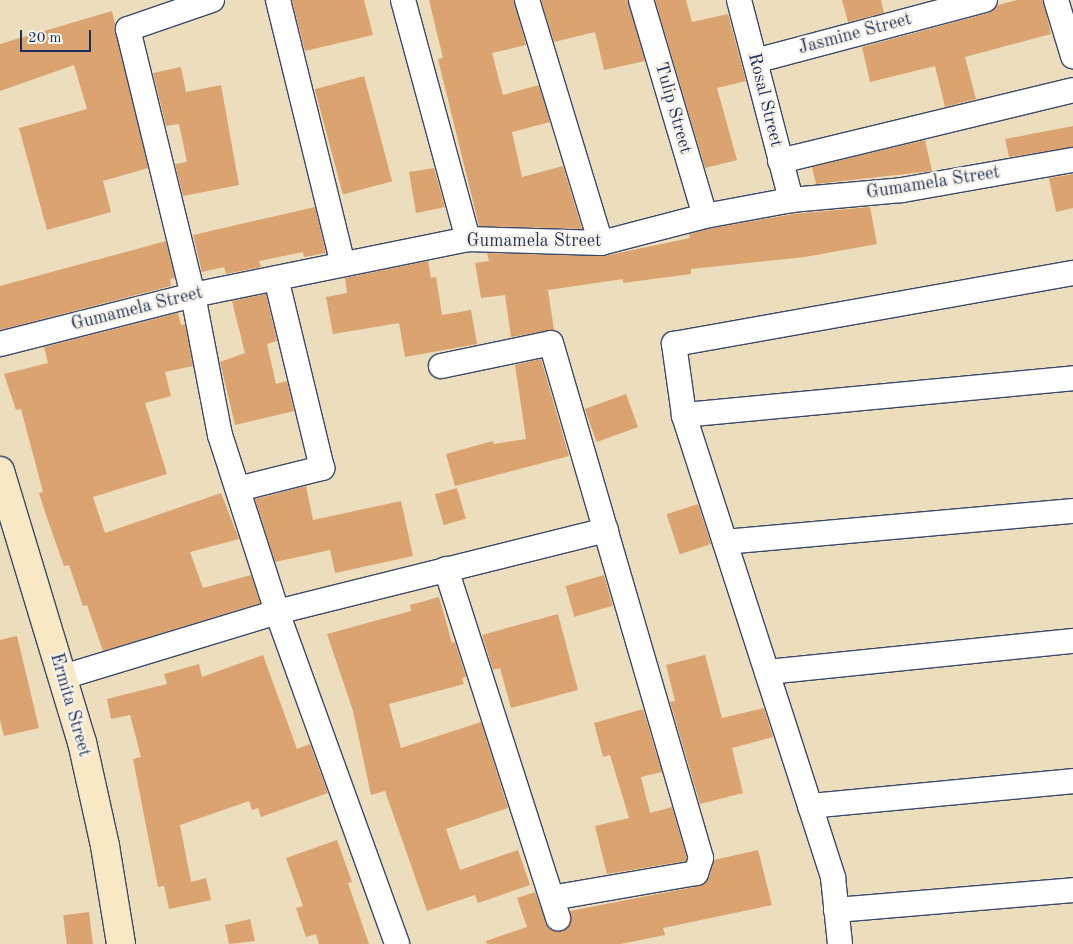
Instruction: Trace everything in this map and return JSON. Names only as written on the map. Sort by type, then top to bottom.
[{"type":"main road","name":"Ermita Street","points":[[0,470],[63,677],[105,846],[121,944]]},
{"type":"street","points":[[212,0],[128,29],[193,294],[220,435],[277,612],[397,944]]},
{"type":"street","points":[[278,0],[343,264]]},
{"type":"street","points":[[402,0],[468,239]]},
{"type":"street","points":[[527,0],[601,243]]},
{"type":"street","name":"Tulip Street","points":[[641,0],[705,216]]},
{"type":"street","name":"Rosal Street","points":[[739,0],[791,200]]},
{"type":"street","name":"Jasmine Street","points":[[755,61],[985,0]]},
{"type":"street","points":[[1056,0],[1073,56]]},
{"type":"street","points":[[780,162],[1073,90]]},
{"type":"street","name":"Gumamela Street","points":[[0,344],[193,294],[468,239],[601,243],[705,216],[791,200],[902,190],[1073,160]]},
{"type":"street","points":[[840,944],[833,876],[684,415],[674,344],[1073,273]]},
{"type":"street","points":[[238,489],[322,468],[276,278]]},
{"type":"street","points":[[441,366],[552,343],[701,858],[696,873],[555,908],[446,568]]},
{"type":"street","points":[[684,415],[1073,378]]},
{"type":"street","points":[[725,542],[1073,511]]},
{"type":"street","points":[[63,677],[277,612],[446,568],[606,530]]},
{"type":"street","points":[[767,672],[1073,640]]},
{"type":"street","points":[[810,806],[1073,781]]},
{"type":"street","points":[[836,910],[1073,890]]},
{"type":"building","points":[[292,0],[364,0],[373,35],[305,51]]},
{"type":"building","points":[[429,0],[514,0],[526,45],[492,53],[503,95],[539,85],[550,122],[512,132],[522,177],[563,166],[582,229],[479,226],[438,59],[443,58]]},
{"type":"building","points":[[541,0],[628,0],[645,61],[604,70],[595,32],[554,42]]},
{"type":"building","points":[[655,0],[686,0],[692,22],[728,14],[746,81],[717,88],[737,160],[705,168]]},
{"type":"building","points":[[842,0],[881,0],[884,13],[848,22]]},
{"type":"building","points":[[1017,0],[1043,0],[1051,34],[965,57],[976,99],[945,107],[935,66],[870,82],[862,47],[989,13],[998,5]]},
{"type":"building","points":[[112,11],[148,168],[103,181],[111,212],[47,230],[19,128],[87,109],[74,65],[0,91],[0,44]]},
{"type":"building","points":[[181,67],[186,92],[221,85],[239,185],[183,196],[175,164],[187,162],[179,124],[166,126],[153,73]]},
{"type":"building","points":[[364,76],[392,181],[343,194],[315,89]]},
{"type":"building","points":[[1073,126],[1073,147],[1009,157],[1005,139]]},
{"type":"building","points":[[925,140],[932,171],[816,184],[812,167]]},
{"type":"building","points":[[434,168],[445,207],[416,213],[409,172]]},
{"type":"building","points":[[1073,174],[1073,208],[1056,212],[1049,178]]},
{"type":"building","points":[[315,207],[326,253],[304,257],[303,252],[259,261],[261,267],[226,274],[224,267],[202,272],[193,235]]},
{"type":"building","points":[[870,207],[877,244],[805,257],[691,269],[691,274],[623,283],[623,279],[548,290],[554,330],[511,337],[505,295],[481,298],[475,263],[489,261],[487,253],[604,256],[690,238],[689,234],[708,229],[793,214]]},
{"type":"building","points":[[166,241],[175,278],[170,279],[171,286],[0,330],[0,286]]},
{"type":"building","points":[[428,261],[431,278],[436,277],[442,315],[471,310],[477,344],[405,357],[399,323],[333,334],[326,297],[347,293],[345,278]]},
{"type":"building","points":[[266,294],[277,341],[267,344],[276,384],[287,381],[294,411],[235,425],[220,362],[245,353],[232,301]]},
{"type":"building","points":[[178,313],[181,325],[185,324],[193,366],[165,372],[171,396],[145,403],[167,474],[93,497],[105,533],[221,493],[239,539],[190,552],[203,588],[251,575],[260,603],[103,651],[87,605],[83,606],[69,565],[64,566],[39,493],[43,492],[21,409],[16,410],[4,374],[48,363],[44,347]]},
{"type":"building","points":[[541,359],[569,456],[455,486],[446,454],[493,441],[494,444],[526,439],[515,365]]},
{"type":"building","points":[[626,394],[638,427],[597,442],[585,409]]},
{"type":"building","points":[[306,486],[313,520],[401,501],[413,556],[335,573],[330,550],[275,562],[255,499]]},
{"type":"building","points":[[457,488],[466,519],[444,525],[435,494]]},
{"type":"building","points":[[698,504],[711,544],[680,554],[667,514]]},
{"type":"building","points":[[604,575],[613,606],[574,617],[566,586]]},
{"type":"building","points":[[439,597],[452,643],[455,642],[466,677],[462,678],[464,684],[389,704],[401,748],[481,722],[508,808],[446,829],[460,870],[518,850],[530,885],[478,903],[475,895],[427,911],[385,791],[371,795],[353,711],[327,634],[411,611],[410,605]]},
{"type":"building","points":[[558,614],[578,690],[511,708],[500,668],[493,670],[482,635]]},
{"type":"building","points":[[17,636],[39,728],[4,736],[0,720],[0,640]]},
{"type":"building","points":[[263,655],[297,749],[310,744],[328,793],[261,817],[258,808],[252,810],[249,801],[180,825],[191,882],[206,878],[211,900],[169,909],[164,886],[158,887],[133,759],[141,757],[130,715],[111,719],[107,699],[167,684],[164,674],[199,664],[202,677]]},
{"type":"building","points":[[705,655],[722,718],[764,708],[773,737],[732,748],[743,793],[700,804],[670,702],[675,701],[666,665]]},
{"type":"building","points":[[643,709],[662,772],[641,777],[650,813],[672,807],[687,858],[686,861],[607,874],[595,826],[629,818],[610,755],[603,757],[594,723]]},
{"type":"building","points":[[337,840],[352,882],[348,883],[369,944],[319,944],[316,934],[306,937],[296,908],[303,906],[286,858]]},
{"type":"building","points":[[758,850],[772,905],[663,928],[665,935],[621,944],[487,944],[486,941],[527,927],[517,898],[535,892],[548,928],[562,931],[571,921],[570,911],[699,886],[709,878],[714,860]]},
{"type":"building","points":[[89,912],[93,944],[67,944],[63,915]]},
{"type":"building","points":[[250,919],[255,941],[229,944],[225,925]]}]
